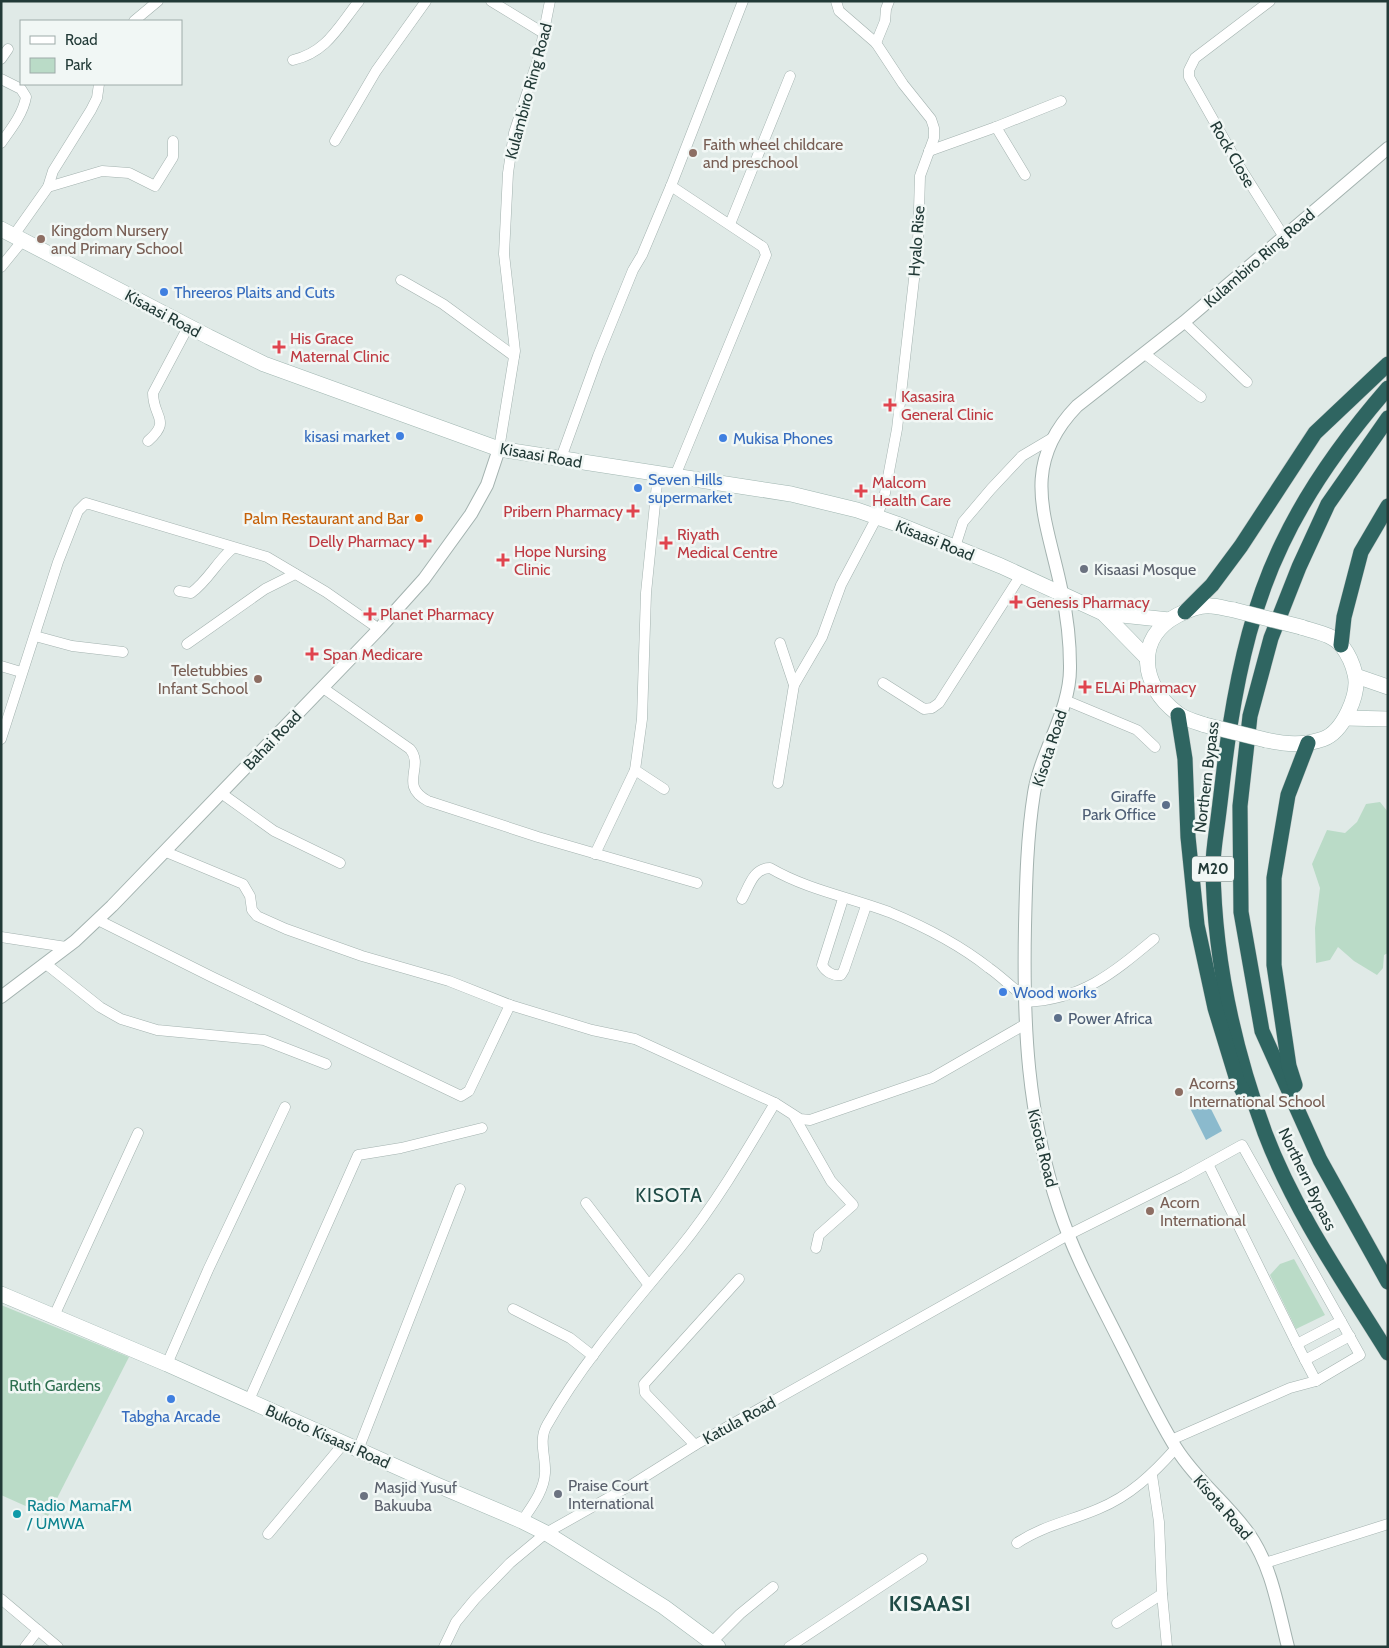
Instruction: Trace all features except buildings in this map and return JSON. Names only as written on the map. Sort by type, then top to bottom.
[{"type":"highway","points":[[1185,612],[1212,585],[1241,546],[1315,433],[1388,364]]},
{"type":"highway","name":"Northern Bypass","points":[[1388,388],[1358,422],[1331,460],[1282,543],[1262,593],[1241,660],[1226,750],[1213,864],[1216,916],[1234,1032],[1265,1134],[1289,1188],[1326,1255],[1388,1353]]},
{"type":"highway","name":"Northern Bypass","points":[[1388,418],[1328,504],[1299,567],[1271,638],[1250,716],[1240,806],[1241,912],[1262,1031],[1320,1160],[1388,1282]]},
{"type":"highway","points":[[1341,645],[1344,617],[1361,552],[1388,506]]},
{"type":"highway","points":[[1178,714],[1186,759],[1188,837],[1198,925],[1215,1008],[1237,1080],[1265,1134]]},
{"type":"highway","points":[[1308,743],[1288,795],[1274,878],[1274,965],[1289,1066],[1320,1160]]},
{"type":"main road","name":"Kisaasi Road","points":[[13,235],[264,364],[499,449],[791,494],[877,517],[955,547],[1103,613]]},
{"type":"main road","points":[[1210,606],[1234,610],[1326,635],[1341,645],[1356,676],[1346,718],[1325,739],[1290,745],[1205,725],[1178,714],[1155,690],[1147,676],[1147,658],[1159,628],[1169,620],[1185,612],[1210,606]]},
{"type":"main road","points":[[1103,613],[1169,620]]},
{"type":"main road","points":[[1103,613],[1147,658]]},
{"type":"main road","points":[[1356,676],[1388,687]]},
{"type":"main road","points":[[1346,718],[1388,720]]},
{"type":"main road","name":"Bukoto Kisaasi Road","points":[[1,1294],[167,1364],[522,1521],[546,1533],[664,1607],[715,1644]]},
{"type":"street","points":[[135,20],[158,1]]},
{"type":"street","points":[[293,60],[307,57],[320,48],[358,1]]},
{"type":"street","points":[[335,141],[376,71],[426,1]]},
{"type":"street","points":[[492,1],[544,34]]},
{"type":"street","name":"Kulambiro Ring Road","points":[[499,449],[515,340],[508,302],[504,254],[508,173],[514,132],[544,34],[550,1]]},
{"type":"street","points":[[561,458],[626,287],[671,186],[743,1]]},
{"type":"street","name":"Hyalo Rise","points":[[794,685],[822,637],[845,576],[877,517],[885,493],[897,429],[918,244],[920,176],[934,138],[934,128],[930,119],[903,84],[876,43],[839,11],[836,1]]},
{"type":"street","points":[[876,43],[885,21],[889,1]]},
{"type":"street","name":"Rock Close","points":[[1270,1],[1195,58],[1188,70],[1189,77],[1241,170],[1284,237]]},
{"type":"street","points":[[1,59],[8,49]]},
{"type":"street","points":[[730,224],[790,76]]},
{"type":"street","points":[[1,79],[21,89],[26,97],[14,124],[1,143]]},
{"type":"street","points":[[1,268],[13,235],[48,187],[53,171],[97,98],[99,85]]},
{"type":"street","points":[[929,151],[1061,101]]},
{"type":"street","points":[[996,127],[1024,175]]},
{"type":"street","points":[[48,187],[102,171],[129,173],[155,186],[173,157],[173,141]]},
{"type":"street","name":"Kulambiro Ring Road","points":[[1054,437],[1063,421],[1077,406],[1184,322],[1387,150]]},
{"type":"street","points":[[671,186],[763,247],[766,255],[676,476]]},
{"type":"street","points":[[401,280],[443,304],[514,356]]},
{"type":"street","points":[[1184,322],[1247,382]]},
{"type":"street","points":[[148,441],[158,432],[161,425],[161,419],[153,401],[153,393],[188,326]]},
{"type":"street","points":[[1144,354],[1200,397]]},
{"type":"street","points":[[955,547],[963,522],[991,489],[1022,456],[1054,437]]},
{"type":"street","name":"Kisota Road","points":[[1054,437],[1044,459],[1040,477],[1043,511],[1050,548],[1063,594],[1070,670],[1065,700],[1034,790],[1028,854],[1024,1025],[1034,1114],[1057,1205],[1084,1273],[1174,1444],[1200,1481],[1241,1524],[1265,1563],[1288,1647]]},
{"type":"street","name":"Bahai Road","points":[[1,997],[46,964],[98,920],[166,852],[379,629],[424,578],[471,514],[487,485],[499,449]]},
{"type":"street","points":[[595,854],[634,770],[642,719],[646,593],[658,474]]},
{"type":"street","points":[[1,739],[21,672],[35,636],[58,562],[78,512],[86,503],[90,502],[267,557],[326,592],[379,629]]},
{"type":"street","points":[[179,591],[191,593],[198,588],[223,556],[233,548]]},
{"type":"street","points":[[187,644],[265,589],[295,574]]},
{"type":"street","points":[[884,682],[924,709],[932,708],[939,703],[1020,576]]},
{"type":"street","points":[[35,636],[72,646],[123,652]]},
{"type":"street","points":[[778,783],[794,685],[780,643]]},
{"type":"street","points":[[1,666],[21,672]]},
{"type":"street","points":[[323,688],[410,749],[415,758],[412,785],[422,797],[529,834],[697,883]]},
{"type":"street","points":[[1065,700],[1137,730],[1156,747]]},
{"type":"street","points":[[634,770],[664,788]]},
{"type":"street","points":[[221,793],[274,831],[340,863]]},
{"type":"street","points":[[166,852],[243,884],[250,896],[252,910],[257,916],[362,956],[457,983],[510,1005],[592,1030],[635,1039],[774,1103],[794,1116],[810,1120],[932,1078],[1024,1025]]},
{"type":"street","points":[[742,899],[755,875],[766,868],[843,899],[888,912],[942,938],[990,968],[1025,1000],[1049,1001],[1068,996],[1095,984],[1115,971],[1154,939]]},
{"type":"street","points":[[843,899],[822,965],[827,972],[838,976],[844,970],[866,906]]},
{"type":"street","points":[[98,920],[212,977],[461,1096],[468,1091],[510,1005]]},
{"type":"street","points":[[1,937],[66,947]]},
{"type":"street","points":[[46,964],[100,1007],[121,1019],[157,1030],[264,1040],[326,1064]]},
{"type":"street","points":[[522,1521],[544,1483],[545,1472],[542,1442],[545,1427],[593,1356],[648,1284],[680,1248],[774,1103]]},
{"type":"street","points":[[167,1364],[208,1270],[285,1107]]},
{"type":"street","points":[[794,1116],[831,1181],[853,1205],[819,1235],[816,1248]]},
{"type":"street","points":[[249,1400],[358,1155],[401,1148],[482,1128]]},
{"type":"street","points":[[54,1316],[138,1133]]},
{"type":"street","name":"Katula Road","points":[[444,1647],[456,1622],[475,1599],[510,1563],[546,1533],[633,1484],[695,1445],[1068,1235],[1242,1145],[1341,1321]]},
{"type":"street","points":[[1208,1164],[1316,1381]]},
{"type":"street","points":[[268,1534],[351,1446],[460,1189]]},
{"type":"street","points":[[586,1203],[648,1284]]},
{"type":"street","points":[[695,1445],[645,1393],[644,1384],[739,1279]]},
{"type":"street","points":[[513,1309],[570,1338],[593,1356]]},
{"type":"street","points":[[1017,1543],[1035,1531],[1098,1509],[1120,1498],[1152,1475],[1174,1444],[1290,1388],[1316,1381],[1360,1354],[1341,1321],[1297,1344]]},
{"type":"street","points":[[1305,1360],[1350,1336]]},
{"type":"street","points":[[1152,1475],[1159,1522],[1166,1647]]},
{"type":"street","points":[[1265,1563],[1388,1524]]},
{"type":"street","points":[[789,1647],[922,1559]]},
{"type":"street","points":[[715,1644],[740,1614],[773,1587]]},
{"type":"street","points":[[1117,1623],[1162,1594]]},
{"type":"street","points":[[1,1599],[58,1647]]},
{"type":"street","points":[[25,1647],[38,1630]]},
{"type":"green space","points":[[1380,802],[1388,812],[1388,953],[1384,955],[1383,968],[1377,975],[1354,961],[1338,947],[1330,960],[1316,963],[1315,928],[1320,888],[1312,864],[1327,830],[1345,833],[1357,822],[1366,804]]},
{"type":"green space","points":[[1294,1259],[1325,1315],[1296,1329],[1270,1275],[1280,1264]]},
{"type":"green space","name":"Ruth Gardens","points":[[1,1305],[129,1357],[48,1516],[1,1495]]},
{"type":"water","points":[[1205,1097],[1222,1131],[1206,1140],[1189,1106]]},
{"type":"place","name":"Faith wheel childcare and preschool","points":[[693,153]]},
{"type":"place","name":"Kingdom Nursery and Primary School","points":[[41,239]]},
{"type":"place","name":"Threeros Plaits and Cuts","points":[[164,292]]},
{"type":"place","name":"His Grace Maternal Clinic","points":[[279,347]]},
{"type":"place","name":"Kasasira General Clinic","points":[[890,405]]},
{"type":"place","name":"kisasi market","points":[[400,436]]},
{"type":"place","name":"Mukisa Phones","points":[[723,438]]},
{"type":"place","name":"Seven Hills supermarket","points":[[638,488]]},
{"type":"place","name":"Malcom Health Care","points":[[861,491]]},
{"type":"place","name":"Pribern Pharmacy","points":[[633,511]]},
{"type":"place","name":"Palm Restaurant and Bar","points":[[419,518]]},
{"type":"place","name":"Delly Pharmacy","points":[[425,541]]},
{"type":"place","name":"Riyath Medical Centre","points":[[666,543]]},
{"type":"place","name":"Hope Nursing Clinic","points":[[503,560]]},
{"type":"place","name":"Kisaasi Mosque","points":[[1084,569]]},
{"type":"place","name":"Genesis Pharmacy","points":[[1016,602]]},
{"type":"place","name":"Planet Pharmacy","points":[[370,614]]},
{"type":"place","name":"Span Medicare","points":[[312,654]]},
{"type":"place","name":"Teletubbies Infant School","points":[[258,679]]},
{"type":"place","name":"ELAi Pharmacy","points":[[1085,687]]},
{"type":"place","name":"Giraffe Park Office","points":[[1166,805]]},
{"type":"place","name":"Wood works","points":[[1003,992]]},
{"type":"place","name":"Power Africa","points":[[1058,1018]]},
{"type":"place","name":"Acorns International School","points":[[1179,1092]]},
{"type":"place","name":"Acorn International","points":[[1150,1211]]},
{"type":"place","name":"Tabgha Arcade","points":[[171,1399]]},
{"type":"place","name":"Praise Court International","points":[[558,1494]]},
{"type":"place","name":"Masjid Yusuf Bakuuba","points":[[364,1496]]},
{"type":"place","name":"Radio MamaFM / UMWA","points":[[17,1514]]},
{"type":"district","name":"KISOTA","points":[[669,1195]]},
{"type":"district","name":"KISAASI","points":[[930,1604]]}]
